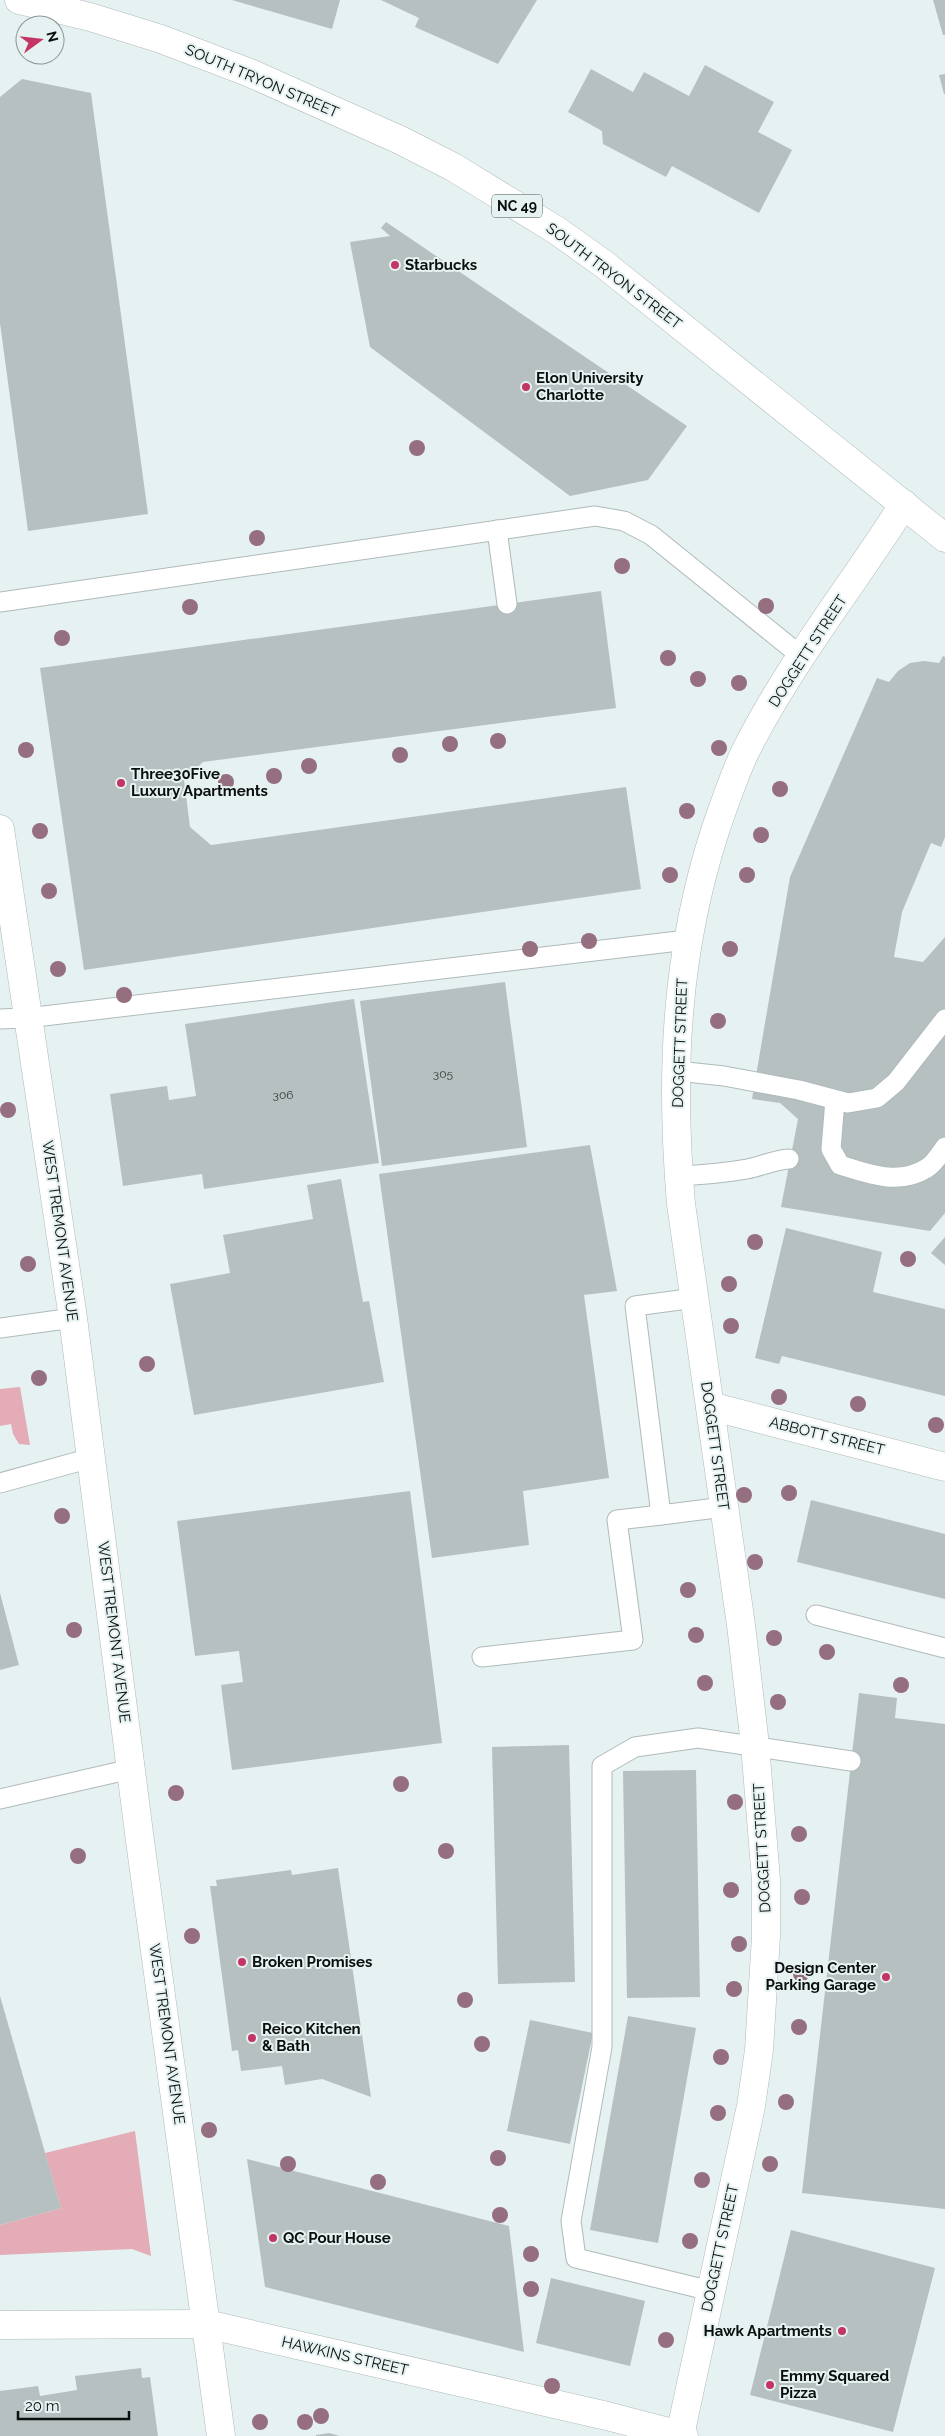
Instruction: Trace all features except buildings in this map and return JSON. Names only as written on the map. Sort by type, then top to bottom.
[{"type":"street","name":"SOUTH TRYON STREET","points":[[19,0],[90,17],[161,39],[250,73],[400,140],[454,167],[556,230],[605,265],[945,538]]},
{"type":"street","name":"DOGGETT STREET","points":[[682,2435],[751,2106],[759,2050],[766,1936],[766,1880],[755,1745],[679,1176],[676,1071],[683,968],[701,873],[729,790],[746,751],[801,656],[872,554],[904,504]]},
{"type":"street","name":"WEST TREMONT AVENUE","points":[[0,829],[73,1318],[131,1768],[221,2436]]},
{"type":"street","name":"ABBOTT STREET","points":[[710,1406],[945,1467]]},
{"type":"street","name":"HAWKINS STREET","points":[[0,2325],[206,2324],[682,2435]]},
{"type":"lane","points":[[0,602],[595,516],[624,521],[651,536],[801,656]]},
{"type":"lane","points":[[497,530],[507,604]]},
{"type":"lane","points":[[0,1019],[27,1018],[687,940]]},
{"type":"lane","points":[[676,1071],[733,1077],[799,1090],[848,1103],[877,1098],[896,1082],[945,1019]]},
{"type":"lane","points":[[835,1100],[830,1148],[840,1165],[883,1178],[909,1177],[929,1167],[945,1147]]},
{"type":"lane","points":[[679,1176],[718,1174],[750,1169],[777,1160],[789,1159]]},
{"type":"lane","points":[[661,1515],[635,1306],[695,1298]]},
{"type":"lane","points":[[0,1328],[73,1318]]},
{"type":"lane","points":[[0,1483],[91,1458]]},
{"type":"lane","points":[[482,1657],[633,1640],[617,1520],[724,1507]]},
{"type":"lane","points":[[816,1615],[945,1648]]},
{"type":"lane","points":[[711,2291],[576,2258],[571,2221],[602,2047],[602,1766],[635,1748],[698,1738],[755,1745],[851,1761]]},
{"type":"lane","points":[[0,1799],[131,1768]]},
{"type":"shaded area","points":[[20,1387],[30,1445],[19,1444],[13,1434],[11,1424],[0,1426],[0,1389]]},
{"type":"shaded area","points":[[135,2131],[151,2256],[132,2249],[0,2255],[0,2225],[61,2208],[45,2153]]},
{"type":"place","name":"Starbucks","points":[[395,265]]},
{"type":"place","name":"Elon University Charlotte","points":[[526,387]]},
{"type":"place","name":"Three30Five Luxury Apartments","points":[[121,783]]},
{"type":"place","name":"Broken Promises","points":[[242,1962]]},
{"type":"place","name":"Design Center Parking Garage","points":[[886,1977]]},
{"type":"place","name":"Reico Kitchen & Bath","points":[[252,2038]]},
{"type":"place","name":"QC Pour House","points":[[273,2238]]},
{"type":"place","name":"Hawk Apartments","points":[[842,2331]]},
{"type":"place","name":"Emmy Squared Pizza","points":[[770,2385]]}]
